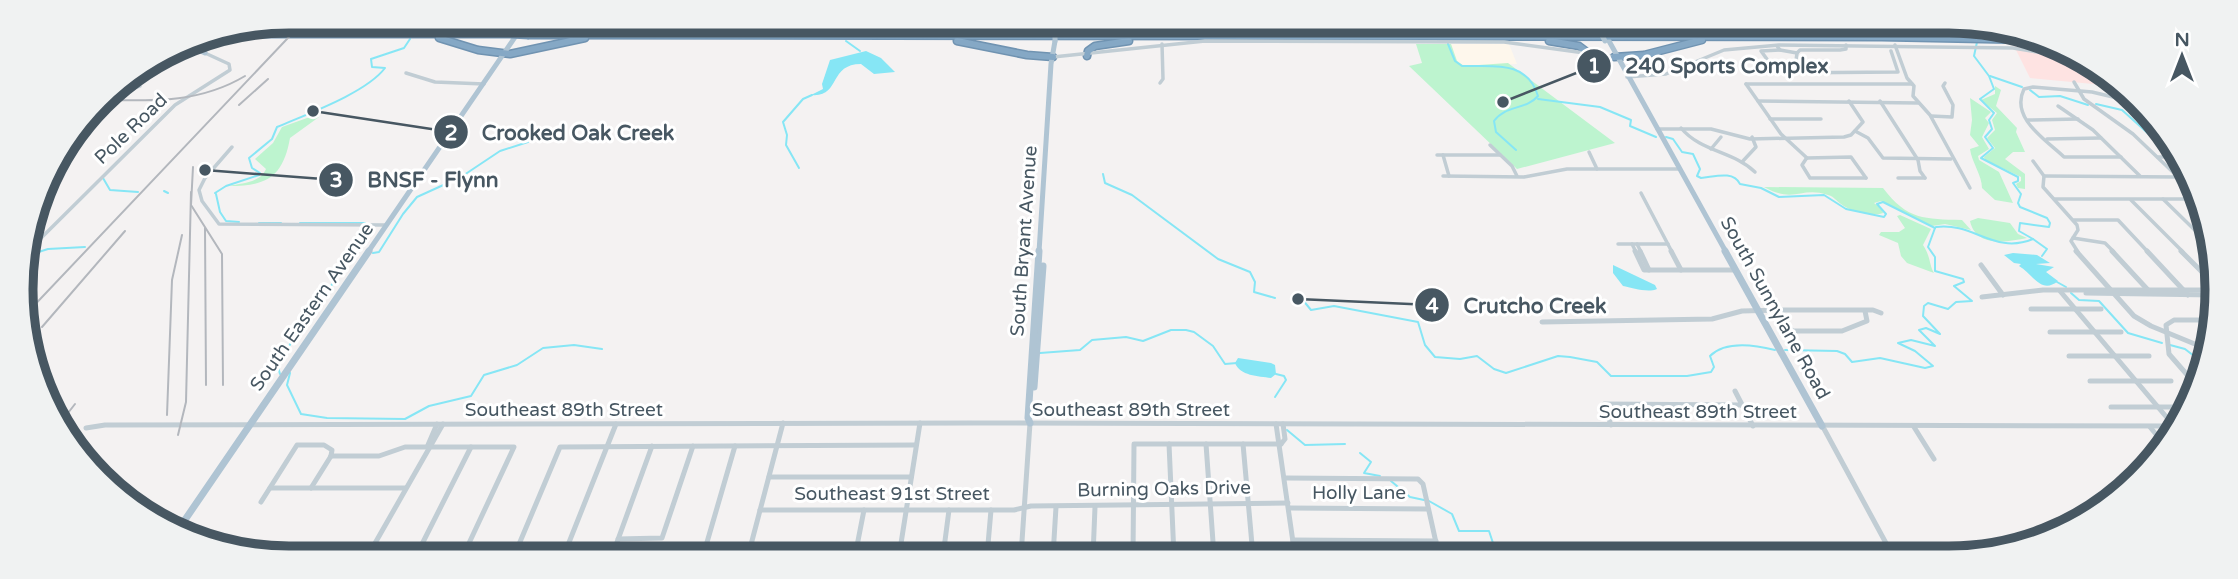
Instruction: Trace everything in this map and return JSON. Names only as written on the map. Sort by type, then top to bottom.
[{"type":"highway","points":[[786,33],[1986,36]]},
{"type":"highway","points":[[925,34],[939,33]]},
{"type":"highway","points":[[1173,33],[1186,34]]},
{"type":"highway","points":[[1455,34],[1476,33]]},
{"type":"highway","points":[[1748,33],[1766,34]]},
{"type":"highway","points":[[269,34],[2003,39]]},
{"type":"highway","points":[[421,35],[504,55],[585,38],[627,36]]},
{"type":"highway","points":[[907,37],[958,41],[1053,60]]},
{"type":"highway","points":[[1087,56],[1093,47],[1117,42],[1209,37]]},
{"type":"highway","points":[[1492,37],[1571,44],[1591,55]]},
{"type":"highway","points":[[1616,57],[1644,55],[1702,40],[1748,37]]},
{"type":"highway","points":[[1994,39],[2007,40]]},
{"type":"main road","name":"South Eastern Avenue","points":[[183,522],[520,33]]},
{"type":"main road","name":"South Bryant Avenue","points":[[1030,423],[1027,418],[1048,160],[1051,64],[1055,33]]},
{"type":"main road","name":"South Sunnylane Road","points":[[1603,33],[1822,426]]},
{"type":"main road","points":[[200,50],[208,54]]},
{"type":"street","points":[[1053,60],[1162,44],[1205,41],[1504,41],[1581,50]]},
{"type":"street","points":[[1160,83],[1163,79],[1162,44]]},
{"type":"street","points":[[1846,45],[1846,49],[1840,50],[1800,50],[1797,53],[1778,47],[1761,51],[1777,73],[1833,74],[1898,72],[1891,51]]},
{"type":"street","points":[[1895,45],[1912,94],[1930,116],[1970,188]]},
{"type":"street","points":[[1627,77],[1666,74],[1724,50],[1778,47],[1895,45],[1971,49],[2020,48],[2033,50],[2035,54],[2054,56]]},
{"type":"street","points":[[1797,53],[1796,61],[1802,72]]},
{"type":"street","name":"Pole Road","points":[[38,241],[175,105],[230,70],[231,66],[208,54]]},
{"type":"street","points":[[1591,55],[1616,57]]},
{"type":"street","points":[[406,73],[428,81],[486,83]]},
{"type":"street","points":[[2044,176],[2178,177],[2133,134],[2086,100],[2074,82]]},
{"type":"street","points":[[1930,116],[1952,117],[1950,113],[1953,107],[1943,86],[1945,83]]},
{"type":"street","points":[[1806,159],[1802,165],[1810,178],[1866,178],[1851,157],[1806,159],[1790,148],[1746,84],[1910,85]]},
{"type":"street","points":[[130,89],[140,86]]},
{"type":"street","points":[[2119,99],[2079,91],[2033,87],[2023,90],[2017,104],[2027,120],[2064,157],[2121,157]]},
{"type":"street","points":[[1758,101],[1918,103]]},
{"type":"street","points":[[1656,128],[1711,129],[1752,138],[1841,137],[1855,131],[1863,120],[1849,101]]},
{"type":"street","points":[[1880,101],[1917,158],[1925,178],[1898,178]]},
{"type":"street","points":[[2058,106],[2102,138],[2141,177]]},
{"type":"street","points":[[1770,119],[1821,119]]},
{"type":"street","points":[[2027,120],[2078,119]]},
{"type":"street","points":[[1681,128],[1690,139],[1742,162],[1755,172]]},
{"type":"street","points":[[1855,131],[1868,138],[1883,158],[1952,159]]},
{"type":"street","points":[[1710,149],[1721,136]]},
{"type":"street","points":[[1742,162],[1756,147],[1752,138]]},
{"type":"street","points":[[2046,139],[2102,138]]},
{"type":"street","points":[[1490,145],[1513,167],[1518,176]]},
{"type":"street","points":[[232,147],[205,178],[199,190],[202,201],[219,224],[388,225]]},
{"type":"street","points":[[1589,152],[1597,168]]},
{"type":"street","points":[[1500,155],[1440,155],[1446,176],[1518,176],[1573,168],[1678,168]]},
{"type":"street","points":[[2157,157],[2168,157]]},
{"type":"street","points":[[2033,161],[2044,176],[2042,186],[2078,229],[2073,238],[2073,247],[2114,293],[2139,320],[2199,343]]},
{"type":"street","points":[[1642,193],[1680,269]]},
{"type":"street","points":[[2054,199],[2188,199]]},
{"type":"street","points":[[2130,199],[2204,274]]},
{"type":"street","points":[[2163,199],[2199,234]]},
{"type":"street","points":[[2073,220],[2118,220],[2188,295]]},
{"type":"street","points":[[2073,238],[2105,243],[2151,293]]},
{"type":"street","points":[[1618,244],[1668,244]]},
{"type":"street","points":[[1634,244],[1646,269],[1735,269]]},
{"type":"street","points":[[1981,265],[2003,296]]},
{"type":"street","points":[[2060,290],[2169,419]]},
{"type":"street","points":[[1982,297],[2060,290],[2097,295],[2205,294]]},
{"type":"street","points":[[2151,293],[2184,290],[2205,292]]},
{"type":"street","points":[[2031,309],[2101,309]]},
{"type":"street","points":[[1780,310],[1791,331],[1846,330],[1867,321],[1864,310]]},
{"type":"street","points":[[1542,322],[1712,319],[1742,312],[1780,310],[1864,310],[1881,313]]},
{"type":"street","points":[[2189,378],[2169,354],[2166,323],[2171,320],[2203,320]]},
{"type":"street","points":[[2050,332],[2121,332]]},
{"type":"street","points":[[2069,356],[2148,356]]},
{"type":"street","points":[[2090,381],[2171,381]]},
{"type":"street","points":[[1735,391],[1753,426]]},
{"type":"street","points":[[1611,425],[1604,404],[1742,405]]},
{"type":"street","points":[[2111,407],[2176,407]]},
{"type":"street","points":[[783,423],[751,545],[809,545]]},
{"type":"street","name":"Southeast 89th Street","points":[[86,428],[105,425],[783,423],[2165,426]]},
{"type":"street","points":[[901,546],[920,423]]},
{"type":"street","name":"South Bryant Avenue","points":[[1022,546],[1030,423]]},
{"type":"street","points":[[374,546],[440,424]]},
{"type":"street","points":[[568,546],[616,424]]},
{"type":"street","points":[[1280,424],[1285,439],[1281,444],[1294,546]]},
{"type":"street","name":"South Sunnylane Road","points":[[1822,426],[1888,546]]},
{"type":"street","points":[[1914,426],[1934,459]]},
{"type":"street","points":[[2149,426],[2158,437]]},
{"type":"street","points":[[1133,546],[1134,444],[1281,444]]},
{"type":"street","points":[[1169,444],[1174,546]]},
{"type":"street","points":[[1206,444],[1213,546]]},
{"type":"street","points":[[1243,444],[1252,546]]},
{"type":"street","points":[[261,502],[297,445],[327,446],[332,450],[311,488]]},
{"type":"street","points":[[518,546],[560,447],[916,445]]},
{"type":"street","points":[[421,546],[471,446]]},
{"type":"street","points":[[615,546],[652,446]]},
{"type":"street","points":[[618,539],[662,538],[693,446]]},
{"type":"street","points":[[706,546],[735,446]]},
{"type":"street","points":[[331,456],[379,456],[402,447],[514,447],[468,546]]},
{"type":"street","points":[[769,477],[911,477]]},
{"type":"street","points":[[1286,478],[1419,480],[1423,484],[1437,546]]},
{"type":"street","points":[[270,488],[405,488]]},
{"type":"street","name":"Burning Oaks Drive","points":[[1024,508],[1172,503],[1289,506]]},
{"type":"street","name":"Holly Lane","points":[[1289,506],[1429,509]]},
{"type":"street","points":[[1054,546],[1056,507]]},
{"type":"street","points":[[1093,546],[1095,507]]},
{"type":"street","name":"Southeast 91st Street","points":[[760,510],[1024,508]]},
{"type":"street","points":[[857,546],[864,510]]},
{"type":"street","points":[[944,546],[949,510]]},
{"type":"street","points":[[988,546],[991,510]]},
{"type":"street","points":[[1293,540],[1436,541]]},
{"type":"shaded area","points":[[1451,44],[1509,44],[1517,64],[1464,66],[1457,61]]},
{"type":"shaded area","points":[[2014,46],[2047,53],[2091,76],[2105,87],[2093,84],[2030,78]]},
{"type":"green space","points":[[1416,44],[1451,44],[1457,61],[1464,66],[1508,63],[1615,143],[1517,169],[1409,66],[1422,63]]},
{"type":"green space","points":[[1995,86],[2001,90],[1996,106],[2017,128],[2016,132],[2025,152],[2013,152],[2005,159],[2025,174],[2025,189],[2018,188],[2016,184],[2021,181],[2021,177],[1985,160],[1984,157],[1995,148],[1987,138],[1995,130],[1992,120],[1997,113],[1981,100],[1995,94]]},
{"type":"green space","points":[[1970,98],[1991,112],[1985,118],[1989,123],[1982,137],[1989,149],[1978,156],[1979,160],[1999,172],[2013,203],[1995,200],[1982,188],[1970,149],[1979,146],[1970,135]]},
{"type":"green space","points":[[319,117],[290,138],[283,162],[271,177],[254,184],[229,186],[250,182],[263,174],[266,169],[255,159],[273,143],[282,127],[307,118]]},
{"type":"green space","points":[[1764,187],[1883,188],[1909,212],[1927,218],[1962,220],[1971,230],[1945,224],[1932,226],[1881,201],[1874,203],[1883,213],[1868,214],[1850,209],[1828,195],[1811,192],[1790,195]]},
{"type":"green space","points":[[1897,216],[1931,229],[1923,245],[1934,273],[1907,263],[1901,256],[1898,243],[1879,235],[1881,232],[1899,232],[1905,228]]},
{"type":"green space","points":[[1978,218],[2010,223],[2018,234],[2027,238],[2010,241],[1985,239],[1973,230],[1970,221]]},
{"type":"water","points":[[866,51],[881,58],[895,72],[874,74],[861,64],[851,65],[843,69],[827,91],[820,95],[811,95],[823,89],[822,84],[830,60]]},
{"type":"water","points":[[2004,255],[2037,255],[2050,263],[2036,264],[2054,267],[2046,272],[2058,281],[2047,286],[2037,282],[2019,266],[2021,264],[2014,263]]},
{"type":"water","points":[[1613,265],[1655,285],[1657,289],[1623,286],[1613,273]]},
{"type":"water","points":[[1238,358],[1271,363],[1275,365],[1276,374],[1271,378],[1245,373],[1235,363]]},
{"type":"waterway","points":[[215,193],[226,186],[259,175],[260,173],[252,168],[249,158],[272,139],[277,127],[335,102],[364,86],[385,68],[372,67],[371,59],[404,48],[410,39]]},
{"type":"waterway","points":[[846,41],[860,51]]},
{"type":"waterway","points":[[1977,42],[1974,56],[1989,76],[1994,89],[1980,99],[1994,113],[1989,120],[1992,129],[1985,137],[1993,148],[1981,158],[2018,177],[2018,181],[2013,183],[2021,194],[2018,203],[2020,207],[2047,218],[2049,227],[2020,223],[2019,231],[2033,239]]},
{"type":"waterway","points":[[1448,44],[1455,61],[1462,66],[1507,68],[1526,76],[1533,84],[1538,96],[1528,104],[1504,112],[1494,121],[1496,132],[1516,150]]},
{"type":"waterway","points":[[1990,76],[2022,87]]},
{"type":"waterway","points":[[2030,90],[2039,97],[2060,96],[2088,105]]},
{"type":"waterway","points":[[799,168],[786,145],[787,135],[783,122],[803,99],[812,95]]},
{"type":"waterway","points":[[1538,99],[1600,107],[1631,120],[1630,126],[1656,137]]},
{"type":"waterway","points":[[2096,104],[2122,110],[2160,144]]},
{"type":"waterway","points":[[1666,137],[1673,139],[1682,152],[1693,154],[1700,169],[1697,176],[1701,178],[1733,177],[1740,184],[1761,188],[1779,197],[1824,195],[1846,209],[1884,217],[1886,214],[1877,204],[1883,202],[1935,228],[1928,247],[1935,257],[1935,271],[1963,279],[1964,282],[1954,286],[1972,301],[1956,302],[1948,309],[1928,303],[1924,306],[1923,316],[1940,334],[1926,328],[1919,330],[1935,346],[1911,340],[1898,343],[1915,351],[1933,366],[1925,368],[1880,358],[1852,362],[1845,354],[1837,351],[1785,350]]},
{"type":"waterway","points":[[373,253],[379,252],[417,197],[461,177],[500,151],[528,142]]},
{"type":"waterway","points":[[1103,174],[1105,183],[1132,195],[1218,259],[1250,272],[1255,282],[1254,292],[1275,298]]},
{"type":"waterway","points":[[103,178],[110,190],[138,192]]},
{"type":"waterway","points":[[164,191],[168,193]]},
{"type":"waterway","points":[[216,194],[220,212],[226,221],[239,222]]},
{"type":"waterway","points":[[259,223],[281,223]]},
{"type":"waterway","points":[[300,223],[365,223]]},
{"type":"waterway","points":[[280,374],[278,367],[294,337],[370,232],[366,227]]},
{"type":"waterway","points":[[1936,227],[1962,229],[2007,243],[2033,239]]},
{"type":"waterway","points":[[2033,239],[2047,249],[2042,256]]},
{"type":"waterway","points":[[36,253],[48,249],[85,247]]},
{"type":"waterway","points":[[2057,282],[2066,287]]},
{"type":"waterway","points":[[2071,293],[2079,300],[2099,301],[2128,333],[2162,343]]},
{"type":"waterway","points":[[1298,299],[1302,299],[1311,310],[1334,306],[1418,322],[1425,345],[1435,357],[1460,359],[1477,356],[1494,369],[1506,373],[1558,356],[1597,362],[1611,376],[1687,376],[1711,372],[1714,367],[1710,356],[1724,348],[1750,345],[1775,350]]},
{"type":"waterway","points":[[1040,353],[1080,350],[1092,340],[1126,337],[1143,341],[1171,330],[1186,330],[1194,332],[1213,346],[1225,364],[1237,363]]},
{"type":"waterway","points":[[290,373],[287,385],[301,414],[327,418],[405,419],[429,406],[471,396],[484,375],[517,365],[543,348],[574,345],[602,349]]},
{"type":"waterway","points":[[2170,345],[2185,349],[2196,357]]},
{"type":"waterway","points":[[1275,397],[1286,380],[1284,376],[1276,374]]},
{"type":"waterway","points":[[1287,430],[1305,445],[1345,444]]},
{"type":"waterway","points":[[1360,453],[1371,462],[1364,473],[1380,476]]},
{"type":"waterway","points":[[1391,481],[1410,497],[1424,500]]},
{"type":"waterway","points":[[1429,501],[1452,514],[1459,531],[1489,531],[1494,546]]},
{"type":"railway","points":[[34,306],[293,33]]},
{"type":"railway","points":[[117,100],[158,100],[193,96],[228,85],[245,76]]},
{"type":"railway","points":[[239,105],[268,79]]},
{"type":"railway","points":[[193,167],[191,205],[222,254],[223,385]]},
{"type":"railway","points":[[178,435],[186,402],[191,192]]},
{"type":"railway","points":[[205,228],[206,385]]},
{"type":"railway","points":[[42,327],[125,231]]},
{"type":"railway","points":[[167,415],[172,280],[182,235]]},
{"type":"railway","points":[[66,415],[75,404]]},
{"type":"place","name":"240 Sports Complex","points":[[1503,102]]},
{"type":"place","name":"Crooked Oak Creek","points":[[313,111]]},
{"type":"place","name":"BNSF - Flynn","points":[[205,170]]},
{"type":"place","name":"Crutcho Creek","points":[[1298,299]]}]
